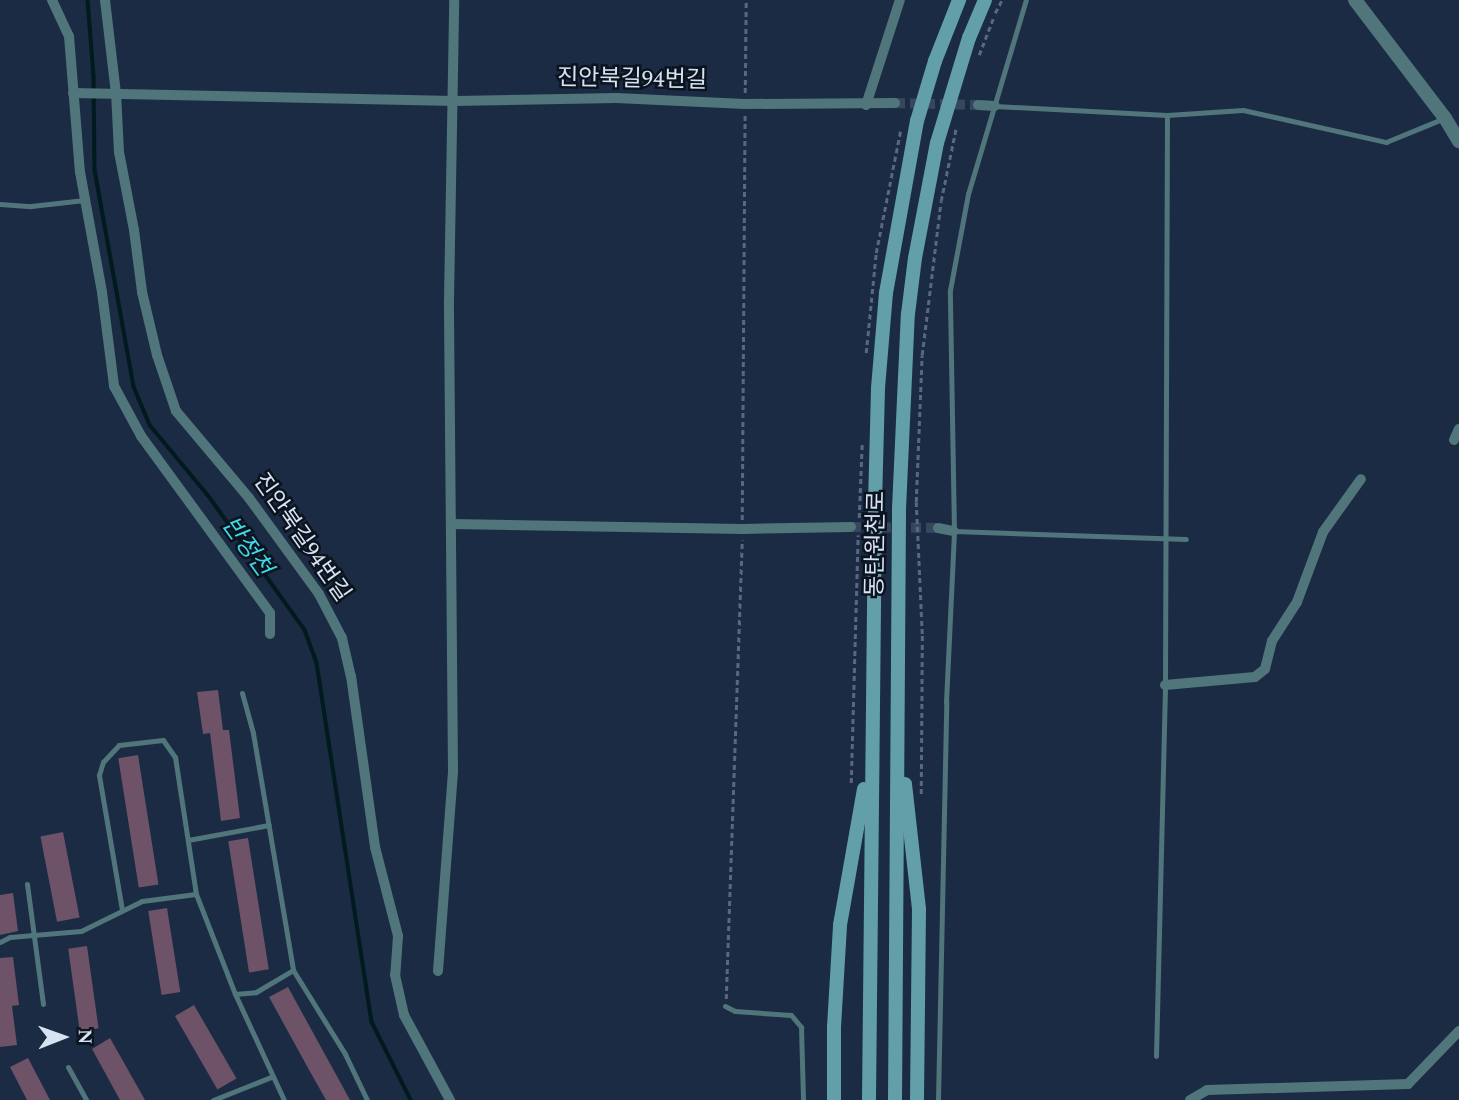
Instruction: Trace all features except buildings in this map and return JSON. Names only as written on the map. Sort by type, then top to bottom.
[{"type":"main road","name":"동탄원천로","points":[[869,1100],[878,401],[886,293],[917,121],[935,61],[959,0]]},
{"type":"main road","name":"동탄원천로","points":[[895,1100],[902,414],[913,269],[937,143],[969,38],[985,0]]},
{"type":"main road","points":[[897,731],[919,909],[917,1100]]},
{"type":"main road","points":[[834,1100],[834,1027],[840,925],[872,732]]},
{"type":"street","points":[[52,0],[69,36],[85,200],[102,292],[114,386],[141,436],[270,613],[270,634]]},
{"type":"street","name":"진안북길94번길","points":[[105,0],[116,93],[119,152],[134,230],[142,292],[157,355],[176,411],[257,509],[319,594],[342,638],[355,703],[375,847],[398,936],[395,975],[404,1015],[450,1100]]},
{"type":"street","points":[[439,971],[453,771],[449,300],[455,101],[454,0]]},
{"type":"street","points":[[866,105],[900,0]]},
{"type":"street","points":[[1355,0],[1445,118],[1459,141]]},
{"type":"street","name":"진안북길94번길","points":[[76,93],[455,101],[616,98],[745,104],[895,103]]},
{"type":"street","points":[[978,105],[995,106]]},
{"type":"street","points":[[1454,440],[1459,429]]},
{"type":"street","points":[[1165,685],[1255,677],[1265,669],[1272,641],[1297,602],[1323,532],[1362,480]]},
{"type":"street","points":[[451,524],[742,529],[851,527]]},
{"type":"street","points":[[938,528],[954,531]]},
{"type":"street","points":[[1189,1100],[1207,1090],[1408,1084],[1459,1031]]},
{"type":"lane","points":[[938,1100],[946,702],[954,531],[950,290],[968,194],[1026,0]]},
{"type":"lane","points":[[995,106],[1167,115],[1243,110],[1385,142],[1445,118]]},
{"type":"lane","points":[[1156,1056],[1165,685],[1167,115]]},
{"type":"lane","points":[[0,204],[31,206],[85,200]]},
{"type":"lane","points":[[954,531],[1186,539]]},
{"type":"lane","points":[[242,693],[253,733],[293,970],[345,1054],[367,1100]]},
{"type":"lane","points":[[122,910],[99,775],[103,762],[119,745],[163,740],[176,757],[197,894],[235,994],[271,1077],[284,1100]]},
{"type":"lane","points":[[188,840],[269,825]]},
{"type":"lane","points":[[27,884],[43,1004]]},
{"type":"lane","points":[[0,942],[10,937],[81,931],[142,901],[197,894]]},
{"type":"lane","points":[[235,994],[256,992],[293,970]]},
{"type":"lane","points":[[725,1006],[735,1011],[791,1016],[801,1027],[803,1100]]},
{"type":"lane","points":[[68,1067],[86,1100]]},
{"type":"lane","points":[[214,1100],[271,1077]]},
{"type":"path","points":[[725,1006],[742,529],[746,0]]},
{"type":"path","points":[[975,64],[1002,0]]},
{"type":"path","points":[[921,795],[922,634],[916,502],[922,355],[941,201],[957,125]]},
{"type":"waterway","name":"반정천","points":[[88,0],[94,77],[95,170],[134,387],[150,425],[208,495],[305,630],[317,663],[372,1022],[411,1100]]},
{"type":"tunnel","points":[[895,103],[978,105]]},
{"type":"tunnel","points":[[851,527],[938,528]]}]
